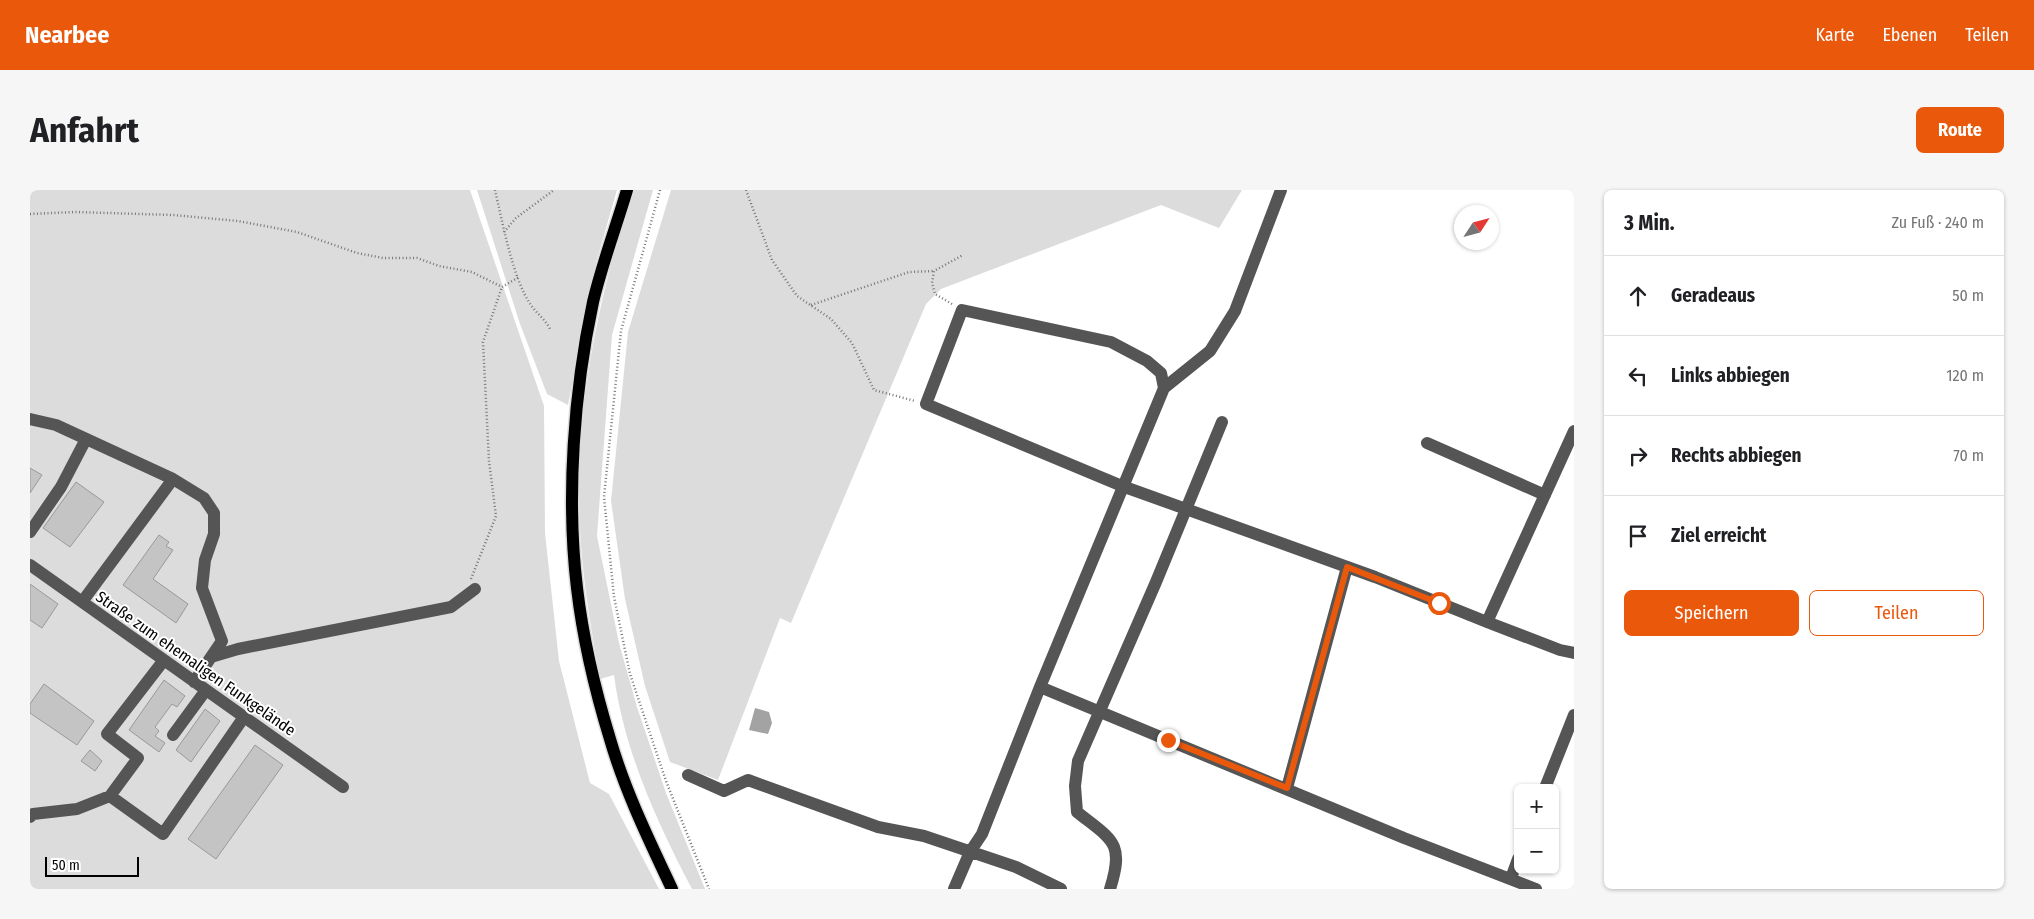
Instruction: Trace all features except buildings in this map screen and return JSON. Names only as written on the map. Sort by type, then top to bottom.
[{"type":"main road","points":[[627,190],[594,301],[576,404],[573,512],[577,588],[591,672],[610,741],[641,824],[672,889]]},
{"type":"lane","points":[[954,889],[970,852],[982,834],[1122,486],[1164,388],[1210,351],[1235,311],[1281,190]]},
{"type":"lane","points":[[1164,388],[1160,373],[1147,361],[1111,342],[962,310],[926,404],[1122,486],[1347,567],[1560,650],[1574,653]]},
{"type":"lane","points":[[30,419],[56,425],[173,478],[204,498],[214,513],[214,534],[205,560],[202,588],[222,641],[194,682]]},
{"type":"lane","points":[[1110,889],[1117,866],[1116,848],[1104,833],[1077,812],[1075,786],[1078,761],[1222,422]]},
{"type":"lane","points":[[1487,622],[1574,431]]},
{"type":"lane","points":[[30,532],[60,487],[86,439]]},
{"type":"lane","points":[[1427,443],[1545,495]]},
{"type":"lane","points":[[82,602],[173,478]]},
{"type":"lane","name":"Straße zum ehemaligen Funkgelände","points":[[30,565],[343,787]]},
{"type":"lane","points":[[1287,788],[1347,567]]},
{"type":"lane","points":[[211,657],[238,649],[451,607],[473,591]]},
{"type":"lane","points":[[30,817],[33,814],[77,809],[110,796],[138,758],[106,734],[164,660]]},
{"type":"lane","points":[[1040,687],[1404,838],[1512,878],[1536,889]]},
{"type":"lane","points":[[174,735],[206,690]]},
{"type":"lane","points":[[1547,784],[1574,716]]},
{"type":"lane","points":[[110,796],[163,834],[244,717]]},
{"type":"lane","points":[[688,775],[724,791],[748,780],[878,827],[924,836],[1016,867],[1061,889]]},
{"type":"lane","points":[[1512,878],[1514,872]]},
{"type":"path","points":[[494,190],[504,232],[519,277],[530,304],[545,319],[550,329]]},
{"type":"path","points":[[504,232],[516,218],[554,190]]},
{"type":"path","points":[[660,190],[621,331],[604,497],[614,597],[630,674],[666,781],[709,889]]},
{"type":"path","points":[[746,190],[772,260],[797,296],[831,319],[852,343],[874,390],[926,404]]},
{"type":"path","points":[[30,214],[75,212],[163,214],[238,221],[297,232],[358,253],[383,258],[417,258],[439,266],[472,272],[502,287]]},
{"type":"path","points":[[811,305],[909,272],[934,271],[963,255]]},
{"type":"path","points":[[934,271],[932,283],[935,294],[962,310]]},
{"type":"path","points":[[473,591],[471,576],[496,516],[489,461],[483,342],[502,287],[519,277]]},
{"type":"shaded area","points":[[30,190],[470,190],[544,406],[545,533],[559,661],[590,783],[609,794],[659,889],[30,889]]},
{"type":"shaded area","points":[[477,190],[617,190],[596,263],[568,405],[547,394],[520,324]]},
{"type":"shaded area","points":[[633,190],[653,190],[612,335],[597,536],[619,643],[637,707],[666,793],[705,889],[692,889],[666,838],[644,785],[625,731],[614,675],[600,679],[582,561],[579,499],[580,454],[590,364],[608,276]]},
{"type":"shaded area","points":[[671,190],[1242,190],[1219,228],[1161,205],[941,289],[926,304],[791,623],[780,618],[718,780],[670,762],[645,686],[625,599],[611,501],[628,332]]},
{"type":"shaded area","points":[[755,708],[769,712],[772,723],[768,734],[749,730]]},
{"type":"route","points":[[1168,740],[1287,788],[1347,567],[1439,603]]}]
